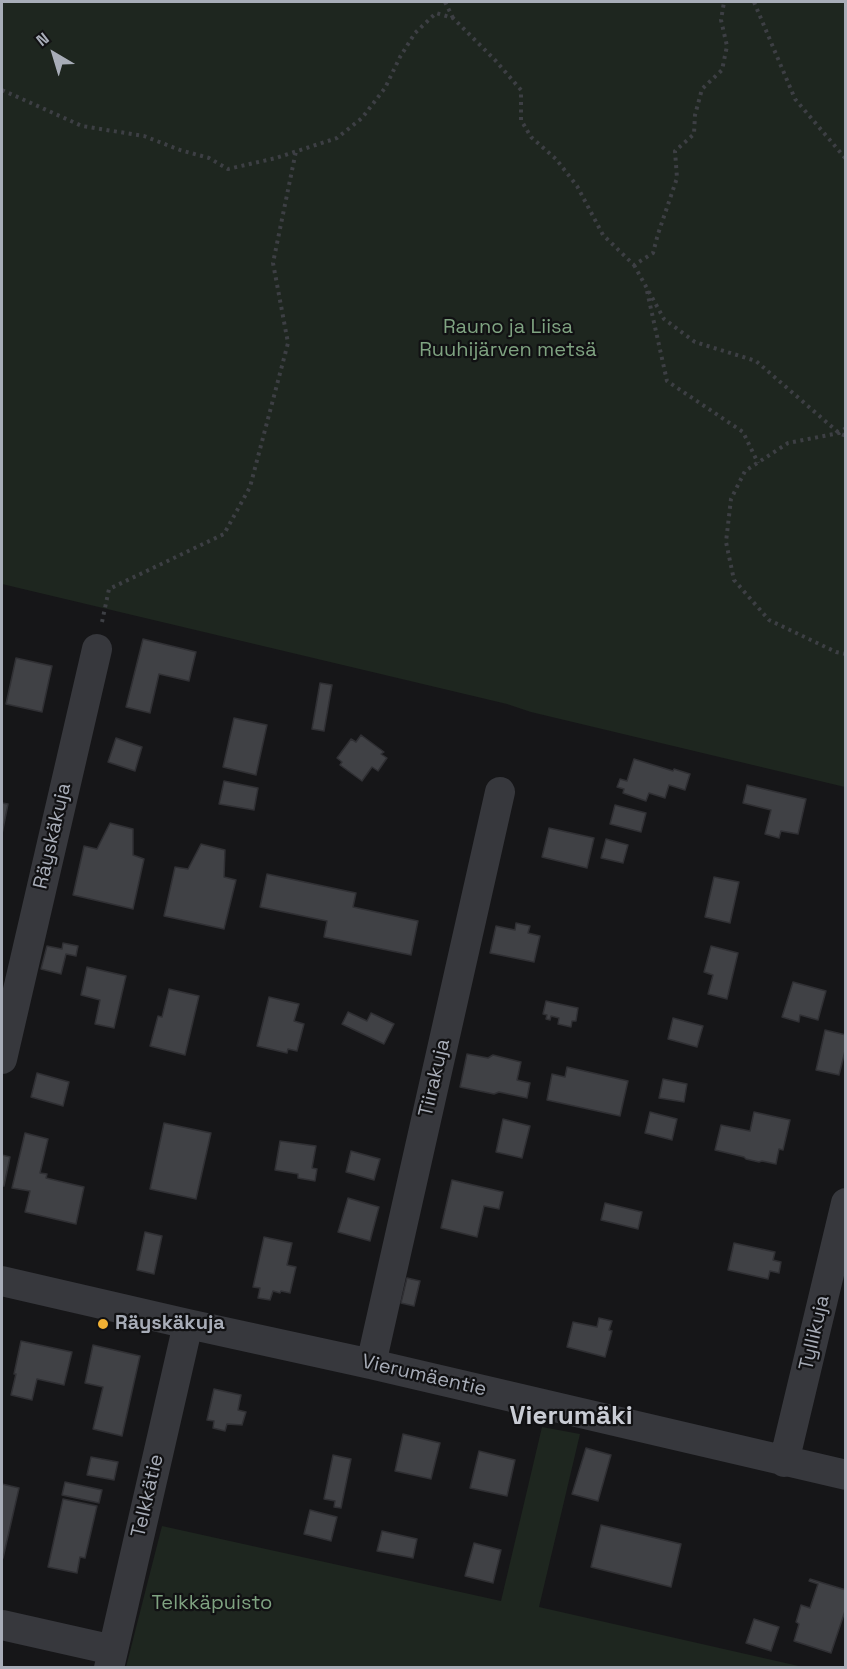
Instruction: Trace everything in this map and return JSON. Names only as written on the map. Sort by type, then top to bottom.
[{"type":"street","name":"Räyskäkuja","points":[[2,1059],[97,649]]},
{"type":"street","name":"Tiirakuja","points":[[371,1364],[500,792]]},
{"type":"street","name":"Tyllikuja","points":[[784,1462],[846,1203]]},
{"type":"street","name":"Vierumäentie","points":[[2,1281],[846,1475]]},
{"type":"street","name":"Telkkätie","points":[[111,1659],[188,1324]]},
{"type":"street","points":[[2,1625],[111,1659]]},
{"type":"path","points":[[445,2],[453,18],[521,90],[521,120],[531,137],[556,159],[577,186],[603,235],[634,265],[664,319],[695,342],[756,361],[839,433],[846,436]]},
{"type":"path","points":[[634,265],[653,253],[677,178],[675,151],[694,134],[695,115],[702,89],[722,70],[727,46],[721,20],[724,2]]},
{"type":"path","points":[[754,2],[795,99],[846,159]]},
{"type":"path","points":[[2,90],[82,126],[144,136],[209,158],[228,169],[276,158],[337,138],[362,118],[385,88],[415,33],[436,13],[453,18]]},
{"type":"path","points":[[97,649],[109,589],[224,534],[250,487],[288,343],[273,263],[296,151]]},
{"type":"path","points":[[646,286],[667,381],[744,432],[758,463]]},
{"type":"path","points":[[846,428],[839,433],[788,443],[745,471],[731,499],[726,542],[734,580],[769,620],[836,652],[846,654]]},
{"type":"green space","name":"Rauno ja Liisa Ruuhijärven metsä","points":[[2,2],[845,2],[845,787],[2,584]]},
{"type":"green space","name":"Telkkäpuisto","points":[[542,1427],[580,1434],[539,1607],[803,1667],[126,1667],[162,1526],[501,1601]]},
{"type":"building","points":[[143,639],[196,652],[189,681],[159,674],[150,713],[126,707]]},
{"type":"building","points":[[16,658],[52,666],[42,712],[6,704]]},
{"type":"building","points":[[320,683],[332,685],[324,731],[312,729]]},
{"type":"building","points":[[234,718],[267,725],[256,775],[223,767]]},
{"type":"building","points":[[361,735],[384,752],[381,754],[387,758],[378,771],[372,767],[362,781],[340,765],[342,762],[337,758],[351,739],[356,742]]},
{"type":"building","points":[[116,738],[142,747],[135,771],[108,762]]},
{"type":"building","points":[[634,759],[690,774],[685,790],[669,785],[665,798],[649,793],[646,801],[623,793],[624,789],[617,787],[620,779],[627,781]]},
{"type":"building","points":[[224,781],[258,788],[254,810],[219,804]]},
{"type":"building","points":[[747,785],[806,799],[798,834],[781,831],[779,838],[765,834],[771,810],[743,803]]},
{"type":"building","points":[[2,803],[8,804],[2,834]]},
{"type":"building","points":[[615,805],[646,813],[641,832],[610,824]]},
{"type":"building","points":[[110,823],[133,829],[133,855],[144,859],[133,909],[73,895],[84,846],[97,849]]},
{"type":"building","points":[[549,828],[594,838],[587,868],[542,857]]},
{"type":"building","points":[[606,839],[628,845],[623,863],[601,858]]},
{"type":"building","points":[[201,844],[225,850],[224,877],[236,880],[224,929],[164,916],[175,867],[188,869]]},
{"type":"building","points":[[267,874],[356,893],[353,907],[418,921],[411,955],[324,937],[327,921],[260,907]]},
{"type":"building","points":[[714,877],[739,882],[730,923],[705,917]]},
{"type":"building","points":[[516,923],[530,926],[528,933],[540,936],[534,962],[490,953],[496,926],[515,930]]},
{"type":"building","points":[[63,943],[78,946],[76,956],[66,954],[61,974],[41,969],[47,946],[62,949]]},
{"type":"building","points":[[711,946],[738,953],[727,999],[708,994],[713,975],[704,972]]},
{"type":"building","points":[[87,967],[126,976],[114,1028],[95,1024],[100,1000],[81,995]]},
{"type":"building","points":[[793,982],[826,991],[818,1020],[800,1015],[799,1022],[782,1017]]},
{"type":"building","points":[[169,989],[199,996],[185,1055],[150,1046],[158,1016],[162,1017]]},
{"type":"building","points":[[269,997],[299,1004],[294,1021],[304,1024],[297,1051],[288,1049],[287,1053],[257,1046]]},
{"type":"building","points":[[546,1001],[578,1008],[576,1021],[572,1021],[571,1027],[558,1024],[559,1018],[551,1016],[550,1020],[546,1019],[547,1015],[543,1014]]},
{"type":"building","points":[[348,1012],[367,1021],[371,1013],[394,1024],[384,1044],[342,1024]]},
{"type":"building","points":[[673,1018],[703,1026],[697,1047],[668,1039]]},
{"type":"building","points":[[825,1030],[846,1035],[846,1047],[839,1075],[816,1070]]},
{"type":"building","points":[[467,1054],[488,1058],[493,1055],[521,1062],[517,1080],[530,1083],[527,1098],[460,1087]]},
{"type":"building","points":[[567,1067],[628,1081],[620,1116],[547,1100],[552,1074],[565,1077]]},
{"type":"building","points":[[37,1073],[69,1082],[63,1106],[31,1097]]},
{"type":"building","points":[[663,1079],[687,1084],[684,1102],[659,1098]]},
{"type":"building","points":[[650,1112],[677,1119],[672,1140],[645,1133]]},
{"type":"building","points":[[754,1112],[790,1120],[783,1150],[779,1149],[776,1164],[759,1162],[715,1150],[721,1125],[750,1131]]},
{"type":"building","points":[[503,1119],[530,1126],[522,1158],[496,1152]]},
{"type":"building","points":[[164,1123],[211,1133],[196,1199],[150,1189]]},
{"type":"building","points":[[25,1133],[48,1139],[40,1173],[47,1174],[46,1178],[84,1187],[76,1224],[25,1212],[30,1191],[12,1188]]},
{"type":"building","points":[[280,1141],[316,1146],[312,1168],[317,1169],[315,1181],[298,1178],[298,1174],[275,1170]]},
{"type":"building","points":[[351,1151],[380,1159],[374,1180],[346,1172]]},
{"type":"building","points":[[2,1155],[10,1157],[4,1186],[2,1186]]},
{"type":"building","points":[[452,1180],[503,1192],[499,1209],[484,1206],[477,1237],[441,1228]]},
{"type":"building","points":[[348,1198],[379,1207],[370,1241],[338,1232]]},
{"type":"building","points":[[605,1203],[642,1212],[638,1229],[601,1220]]},
{"type":"building","points":[[145,1232],[162,1236],[154,1274],[137,1270]]},
{"type":"building","points":[[264,1237],[292,1243],[287,1265],[296,1267],[290,1293],[273,1291],[270,1300],[258,1298],[260,1288],[253,1287]]},
{"type":"building","points":[[734,1243],[775,1252],[773,1260],[781,1262],[779,1273],[770,1271],[768,1279],[728,1270]]},
{"type":"building","points":[[407,1278],[420,1281],[414,1306],[401,1303]]},
{"type":"building","points":[[599,1318],[612,1321],[609,1330],[612,1331],[605,1357],[567,1347],[573,1322],[597,1327]]},
{"type":"building","points":[[21,1341],[72,1352],[64,1385],[37,1379],[32,1400],[11,1395]]},
{"type":"building","points":[[93,1345],[140,1356],[122,1436],[93,1429],[103,1387],[85,1383]]},
{"type":"building","points":[[214,1389],[241,1395],[238,1410],[246,1412],[242,1425],[227,1424],[225,1431],[213,1428],[214,1421],[207,1420]]},
{"type":"building","points":[[403,1434],[440,1443],[431,1479],[395,1471]]},
{"type":"building","points":[[586,1448],[611,1455],[598,1501],[572,1494]]},
{"type":"building","points":[[479,1451],[515,1460],[507,1496],[470,1488]]},
{"type":"building","points":[[333,1455],[351,1459],[341,1508],[334,1507],[335,1501],[324,1499]]},
{"type":"building","points":[[91,1457],[118,1462],[114,1480],[87,1475]]},
{"type":"building","points":[[65,1482],[102,1490],[99,1503],[62,1495]]},
{"type":"building","points":[[2,1484],[19,1488],[3,1558],[2,1558]]},
{"type":"building","points":[[63,1499],[97,1506],[85,1558],[80,1557],[77,1573],[48,1567]]},
{"type":"building","points":[[310,1510],[337,1517],[331,1541],[304,1534]]},
{"type":"building","points":[[601,1525],[681,1544],[671,1587],[591,1567]]},
{"type":"building","points":[[382,1531],[417,1539],[413,1558],[377,1551]]},
{"type":"building","points":[[474,1543],[501,1550],[493,1583],[465,1576]]},
{"type":"building","points":[[810,1579],[846,1590],[846,1608],[831,1653],[794,1641],[801,1605],[810,1608],[818,1584],[809,1581]]},
{"type":"building","points":[[754,1619],[779,1627],[771,1651],[746,1643]]},
{"type":"place","name":"Räyskäkuja","points":[[103,1324]]},
{"type":"district","name":"Vierumäki","points":[[571,1417]]}]
